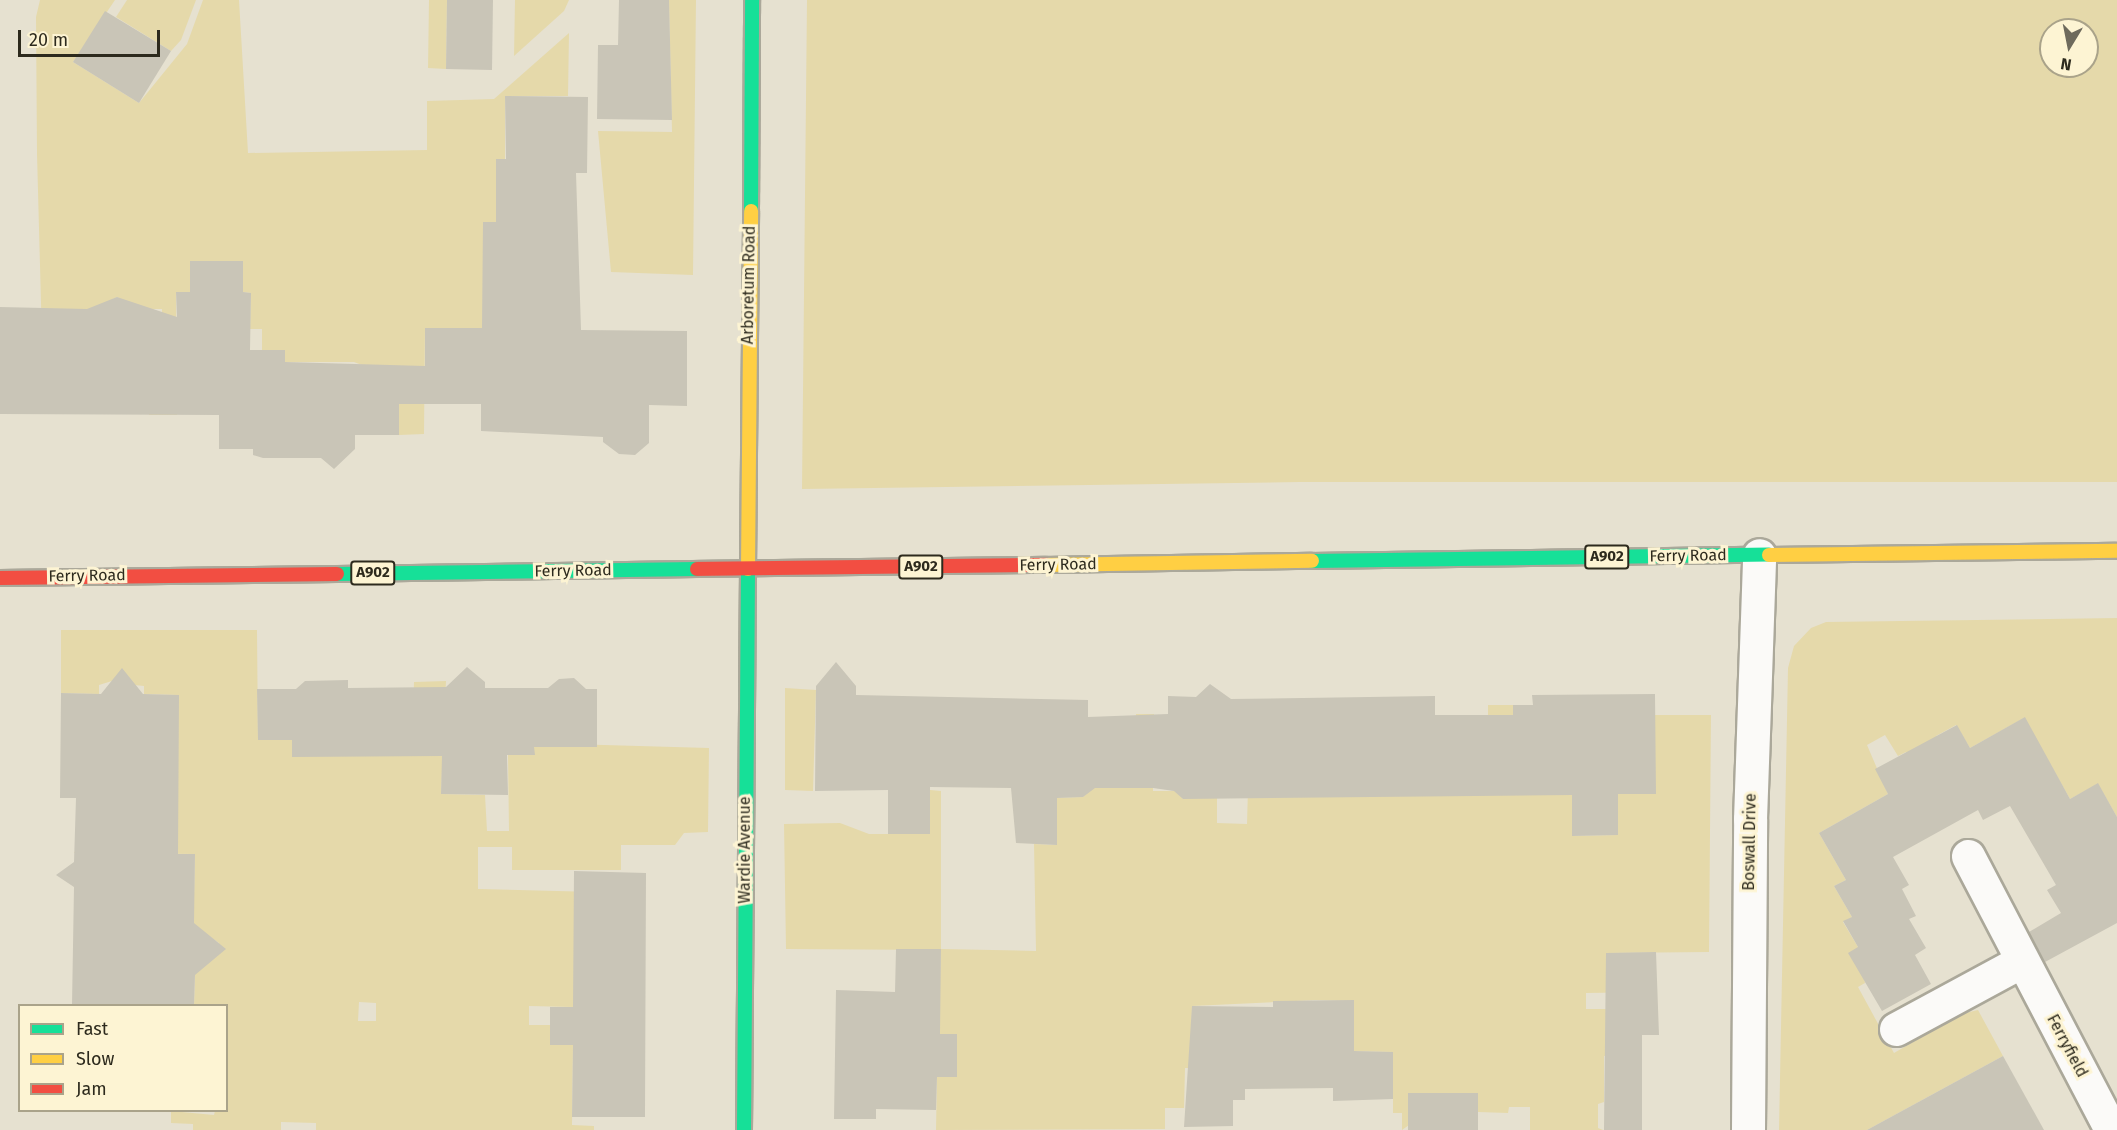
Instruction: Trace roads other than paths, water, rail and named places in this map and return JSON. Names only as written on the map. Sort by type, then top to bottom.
[{"type":"main road","name":"Arboretum Road","points":[[746,569],[752,0]]},
{"type":"main road","name":"Ferry Road","points":[[0,578],[2117,551]]},
{"type":"main road","name":"Wardie Avenue","points":[[744,1130],[746,569]]},
{"type":"street","name":"Boswall Drive","points":[[1748,1130],[1750,819],[1759,555]]},
{"type":"street","name":"Ferryfield","points":[[1968,856],[2111,1130]]},
{"type":"street","points":[[1896,1029],[2022,961]]}]
